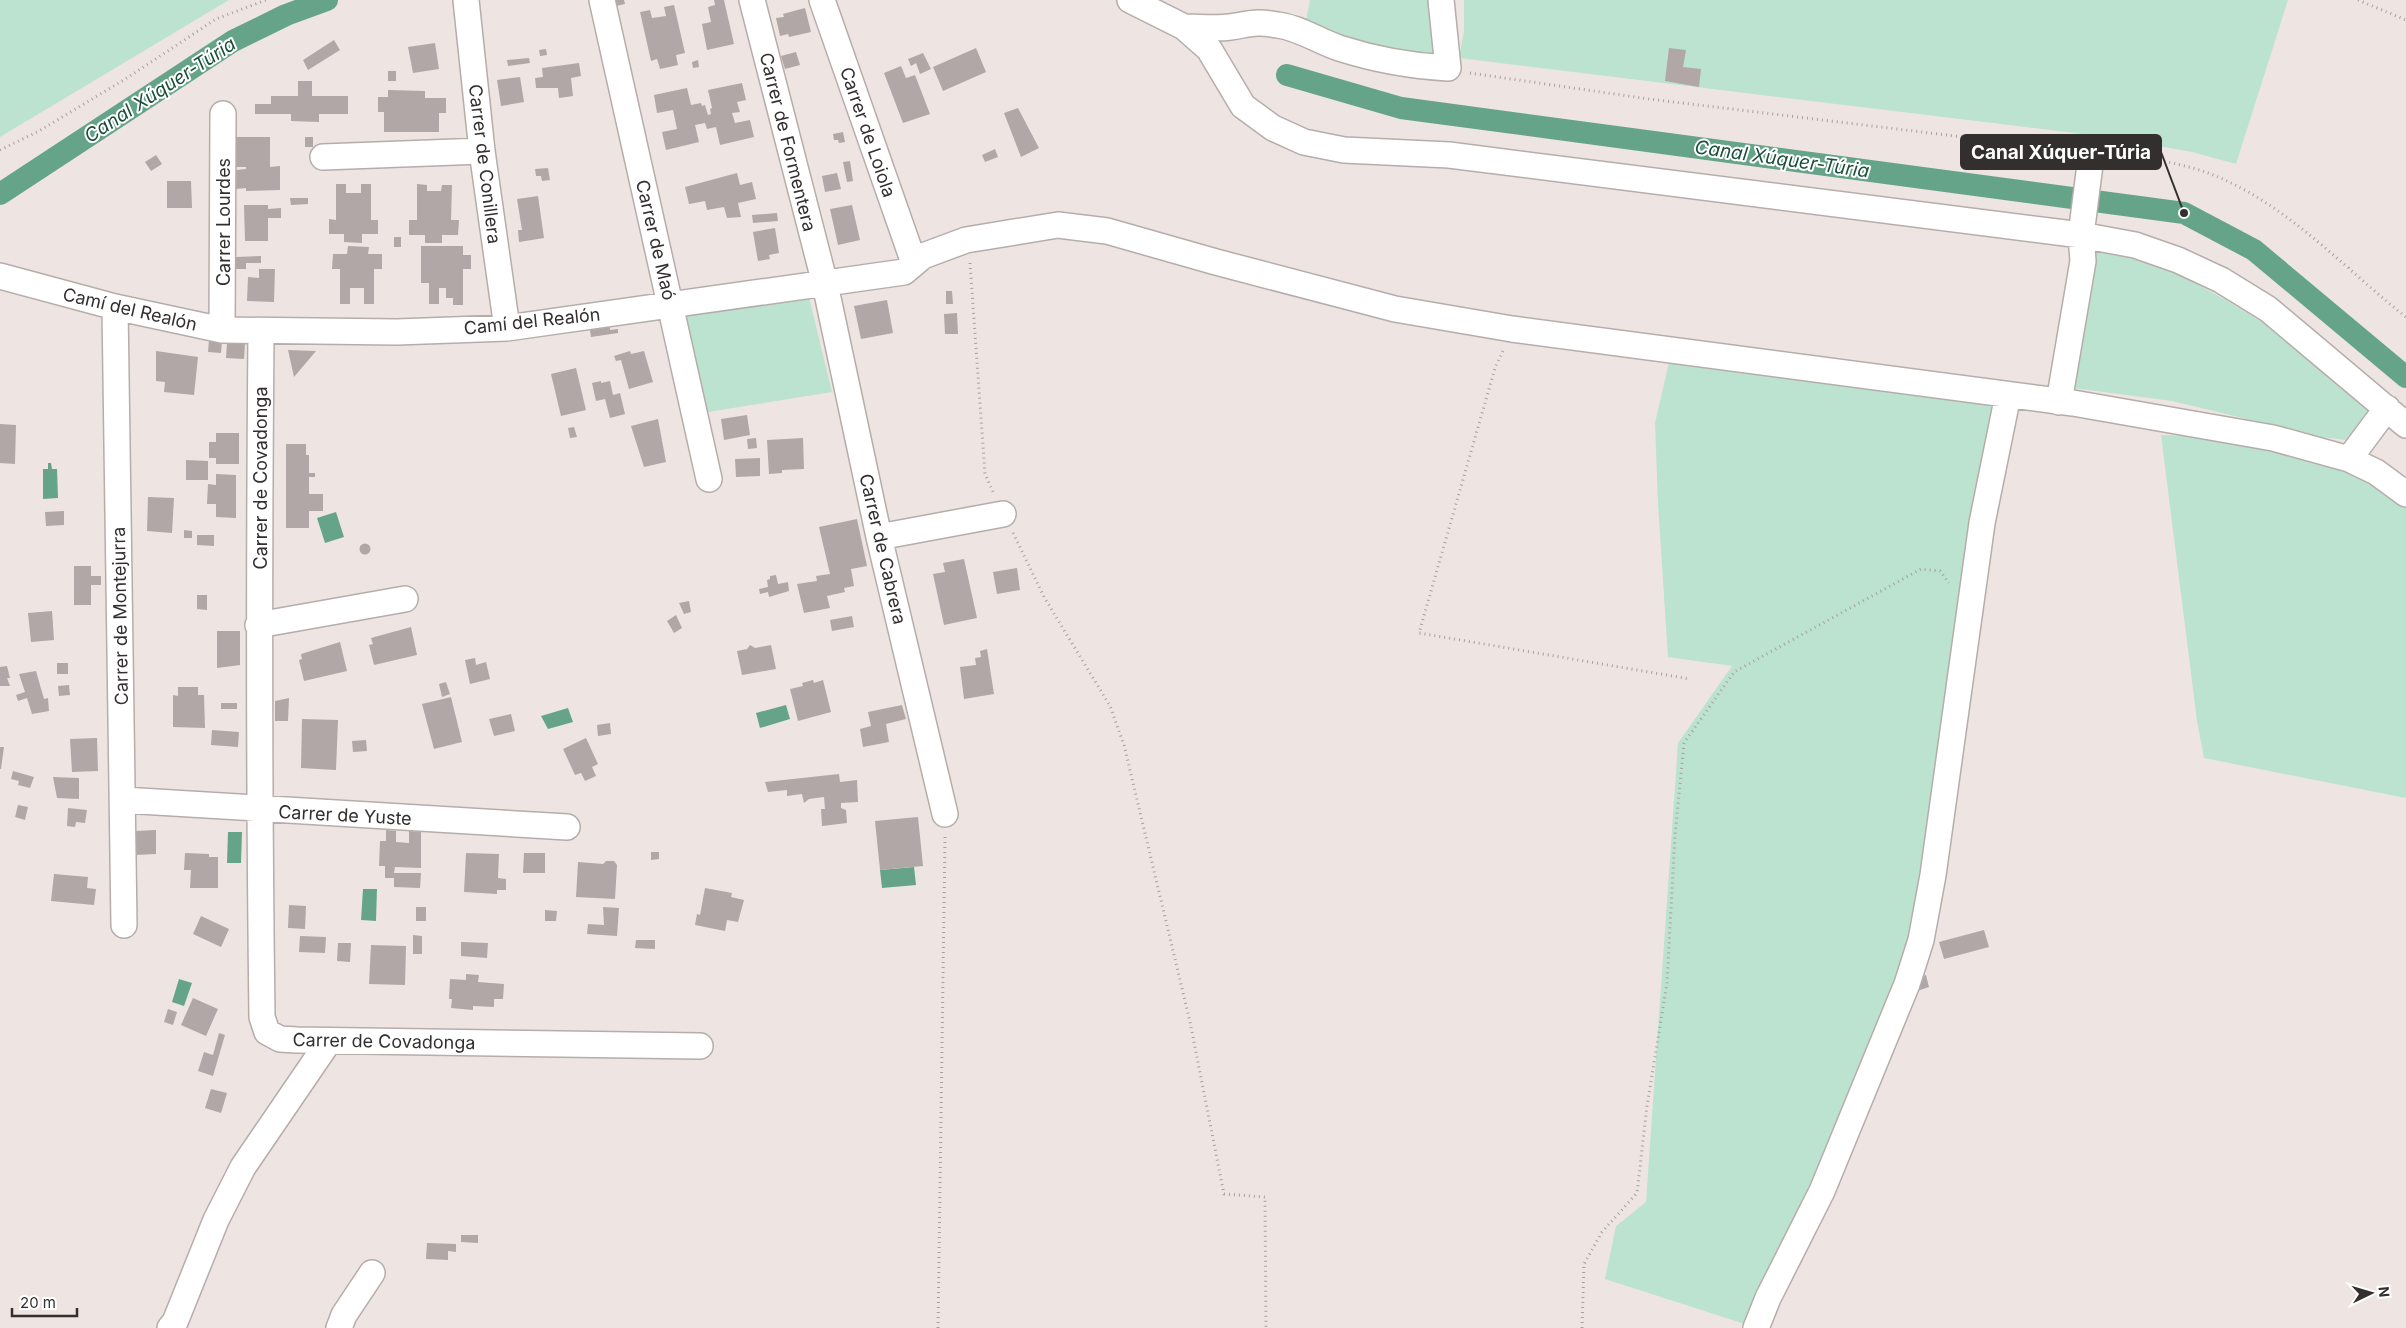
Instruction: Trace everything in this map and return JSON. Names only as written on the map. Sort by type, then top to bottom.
[{"type":"street","name":"Carrer de Conillera","points":[[466,0],[482,151],[507,328]]},
{"type":"street","name":"Carrer de Maó","points":[[602,0],[709,479]]},
{"type":"street","name":"Carrer de Formentera","points":[[752,0],[825,284]]},
{"type":"street","name":"Carrer de Loiola","points":[[822,0],[914,263]]},
{"type":"street","points":[[1130,0],[1184,27],[1209,49],[1243,106],[1273,128],[1304,142],[1344,150],[1449,155],[2081,236],[2135,245],[2178,260],[2221,280],[2268,309],[2406,425]]},
{"type":"street","points":[[1184,27],[1230,27],[1254,21],[1280,25],[1295,28],[1314,39],[1374,57],[1448,68],[1441,0]]},
{"type":"street","name":"Carrer Lourdes","points":[[222,330],[223,114]]},
{"type":"street","points":[[323,157],[482,151]]},
{"type":"street","points":[[2059,402],[2082,261],[2081,236],[2092,151]]},
{"type":"street","name":"Camí del Realón","points":[[0,276],[115,307],[222,330],[261,332],[397,332],[507,328],[904,272],[924,256],[966,240],[1058,225],[1107,231],[1395,309],[1512,330],[2059,402],[2273,438],[2318,448],[2349,459],[2376,472],[2406,494]]},
{"type":"street","name":"Carrer de Cabrera","points":[[825,284],[879,537],[945,814]]},
{"type":"street","name":"Carrer de Montejurra","points":[[115,307],[124,925]]},
{"type":"street","name":"Carrer de Covadonga","points":[[261,332],[258,625],[262,1018],[267,1032],[280,1039],[700,1046]]},
{"type":"street","points":[[1756,1328],[1772,1290],[1822,1191],[1906,984],[1921,940],[1932,884],[1982,523],[2008,395]]},
{"type":"street","points":[[2349,459],[2387,408]]},
{"type":"street","points":[[879,537],[1003,514]]},
{"type":"street","points":[[258,625],[405,599]]},
{"type":"street","name":"Carrer de Yuste","points":[[123,800],[260,810],[566,827]]},
{"type":"street","points":[[170,1328],[175,1322],[216,1220],[243,1167],[329,1040]]},
{"type":"street","points":[[339,1328],[344,1315],[372,1273]]},
{"type":"path","points":[[0,150],[39,131],[127,78],[216,19],[266,0]]},
{"type":"path","points":[[2358,0],[2406,20]]},
{"type":"path","points":[[1448,68],[1474,74],[1649,99],[1996,141],[2030,144],[2054,142],[2092,151],[2189,168],[2218,177],[2285,214],[2406,317]]},
{"type":"path","points":[[966,240],[972,270],[985,474],[1044,597],[1110,706],[1124,744],[1190,1022],[1224,1194],[1265,1197],[1266,1328]]},
{"type":"path","points":[[1512,330],[1495,368],[1419,633],[1690,680]]},
{"type":"path","points":[[1582,1328],[1584,1264],[1602,1232],[1637,1193],[1647,1106],[1667,983],[1675,835],[1684,743],[1734,672],[1921,569],[1940,571],[1950,585]]},
{"type":"path","points":[[938,1328],[945,814]]},
{"type":"shaded area","points":[[0,0],[229,0],[0,137]]},
{"type":"shaded area","points":[[1310,0],[1429,0],[1436,14],[1440,49],[1433,55],[1355,42],[1306,20]]},
{"type":"shaded area","points":[[1464,0],[2288,0],[2236,164],[2192,152],[2107,137],[1459,58],[1464,31]]},
{"type":"shaded area","points":[[2093,251],[2145,259],[2169,269],[2226,300],[2265,324],[2328,370],[2374,415],[2354,441],[2321,437],[2172,401],[2073,388]]},
{"type":"shaded area","points":[[809,297],[832,392],[708,412],[685,316]]},
{"type":"shaded area","points":[[1670,358],[1811,377],[1999,407],[1910,956],[1751,1326],[1605,1279],[1616,1226],[1646,1202],[1678,743],[1732,666],[1668,657],[1655,423]]},
{"type":"shaded area","points":[[2161,435],[2220,437],[2338,465],[2369,482],[2406,507],[2406,798],[2204,758],[2197,721]]},
{"type":"shaded area","points":[[48,463],[51,463],[52,469],[57,469],[58,498],[43,499],[43,469],[48,469]]},
{"type":"shaded area","points":[[336,512],[344,537],[325,543],[317,518]]},
{"type":"shaded area","points":[[786,705],[790,719],[760,728],[756,713]]},
{"type":"shaded area","points":[[568,708],[573,722],[548,729],[541,716]]},
{"type":"shaded area","points":[[228,832],[242,832],[241,863],[227,863]]},
{"type":"shaded area","points":[[914,867],[916,885],[882,888],[880,870]]},
{"type":"shaded area","points":[[363,889],[377,889],[376,921],[361,920]]},
{"type":"shaded area","points":[[179,979],[192,983],[184,1006],[172,1002]]},
{"type":"building","points":[[614,0],[624,0],[625,4],[616,6]]},
{"type":"building","points":[[714,0],[724,0],[734,44],[707,50],[702,24],[711,22],[708,7],[715,5]]},
{"type":"building","points":[[674,5],[685,53],[676,55],[678,65],[660,69],[657,59],[651,61],[640,12],[650,10],[652,18],[666,16],[664,7]]},
{"type":"building","points":[[805,8],[811,32],[789,37],[788,34],[780,36],[776,18],[784,17],[783,14]]},
{"type":"building","points":[[334,40],[340,50],[308,70],[303,60]]},
{"type":"building","points":[[435,43],[439,69],[413,73],[408,47]]},
{"type":"building","points":[[976,48],[986,72],[943,91],[933,67]]},
{"type":"building","points":[[1669,48],[1686,50],[1683,67],[1701,69],[1699,87],[1665,81]]},
{"type":"building","points":[[546,49],[547,55],[540,56],[539,50]]},
{"type":"building","points":[[796,52],[800,65],[785,69],[781,56]]},
{"type":"building","points":[[923,53],[931,69],[920,74],[916,63],[911,66],[908,59]]},
{"type":"building","points":[[529,58],[530,63],[508,66],[507,60]]},
{"type":"building","points":[[698,60],[699,67],[693,68],[692,62]]},
{"type":"building","points":[[579,63],[581,76],[571,78],[573,96],[559,98],[558,88],[536,88],[535,78],[543,77],[542,68]]},
{"type":"building","points":[[901,66],[906,78],[915,75],[930,114],[903,123],[884,73]]},
{"type":"building","points":[[388,71],[396,71],[396,81],[388,81]]},
{"type":"building","points":[[520,77],[524,102],[501,106],[497,80]]},
{"type":"building","points":[[298,81],[312,81],[312,96],[348,96],[348,114],[319,114],[319,122],[291,121],[291,114],[255,114],[255,104],[271,104],[271,96],[298,96]]},
{"type":"building","points":[[742,83],[746,100],[737,102],[740,112],[732,113],[735,123],[750,120],[754,137],[720,145],[716,127],[707,129],[705,123],[695,125],[699,142],[666,150],[662,132],[677,129],[673,110],[657,113],[654,95],[687,88],[691,105],[701,103],[702,106],[705,105],[708,115],[711,114],[710,109],[712,108],[708,90]]},
{"type":"building","points":[[388,90],[425,91],[425,98],[446,98],[446,113],[439,113],[439,132],[384,132],[384,112],[378,112],[378,97],[388,97]]},
{"type":"building","points":[[1018,108],[1039,148],[1021,157],[1004,113]]},
{"type":"building","points":[[843,132],[845,142],[839,143],[838,140],[834,140],[833,134]]},
{"type":"building","points":[[236,137],[270,137],[270,167],[280,166],[280,190],[246,191],[246,188],[236,189],[236,170],[246,169],[246,167],[236,167]]},
{"type":"building","points":[[305,137],[313,137],[313,147],[305,147]]},
{"type":"building","points":[[995,149],[998,157],[985,162],[982,155]]},
{"type":"building","points":[[156,155],[162,164],[151,171],[145,162]]},
{"type":"building","points":[[850,161],[853,181],[847,182],[843,162]]},
{"type":"building","points":[[548,168],[550,180],[542,181],[541,176],[536,176],[535,169]]},
{"type":"building","points":[[737,173],[740,185],[752,182],[756,199],[738,203],[741,217],[727,218],[724,207],[707,210],[705,201],[689,204],[685,187]]},
{"type":"building","points":[[837,173],[841,189],[825,192],[822,176]]},
{"type":"building","points":[[167,181],[191,181],[192,208],[167,208]]},
{"type":"building","points":[[336,184],[346,184],[346,193],[361,193],[361,184],[371,184],[371,220],[378,220],[378,234],[362,234],[362,243],[344,242],[344,234],[329,234],[329,219],[336,220]]},
{"type":"building","points":[[417,184],[427,185],[427,191],[441,191],[442,185],[452,185],[451,220],[459,220],[458,235],[442,235],[442,243],[425,243],[425,235],[409,235],[409,220],[417,220]]},
{"type":"building","points":[[538,196],[544,238],[519,242],[518,230],[522,230],[517,199]]},
{"type":"building","points":[[290,198],[308,198],[308,204],[291,205]]},
{"type":"building","points":[[244,205],[268,205],[268,209],[281,208],[281,218],[268,218],[268,241],[245,241]]},
{"type":"building","points":[[852,205],[860,240],[838,245],[830,209]]},
{"type":"building","points":[[777,213],[778,221],[753,223],[752,215]]},
{"type":"building","points":[[775,228],[779,253],[769,255],[770,259],[758,261],[753,232]]},
{"type":"building","points":[[394,237],[401,237],[401,247],[394,247]]},
{"type":"building","points":[[348,246],[369,247],[368,254],[382,254],[382,269],[374,269],[374,304],[364,304],[364,288],[350,288],[350,304],[340,304],[340,269],[332,269],[333,254],[347,254]]},
{"type":"building","points":[[421,246],[463,246],[463,255],[471,255],[471,269],[463,269],[463,305],[453,305],[453,298],[446,298],[446,288],[439,288],[439,304],[429,304],[429,283],[421,283]]},
{"type":"building","points":[[261,256],[261,263],[246,263],[246,269],[236,269],[236,257]]},
{"type":"building","points":[[259,269],[275,269],[274,302],[247,301],[248,277],[259,278]]},
{"type":"building","points":[[946,291],[952,291],[953,304],[946,304]]},
{"type":"building","points":[[887,300],[893,333],[861,339],[854,306]]},
{"type":"building","points":[[957,313],[958,334],[945,334],[944,314]]},
{"type":"building","points":[[610,327],[610,330],[618,329],[618,333],[591,337],[590,330]]},
{"type":"building","points":[[209,340],[222,341],[221,353],[208,352]]},
{"type":"building","points":[[227,343],[245,344],[244,359],[226,358]]},
{"type":"building","points":[[288,350],[316,351],[294,377]]},
{"type":"building","points":[[156,351],[198,357],[194,395],[164,392],[165,382],[156,381]]},
{"type":"building","points":[[630,351],[631,354],[644,351],[653,382],[629,389],[621,360],[616,361],[614,356]]},
{"type":"building","points":[[576,368],[586,410],[561,416],[551,374]]},
{"type":"building","points":[[601,381],[601,383],[610,381],[613,395],[620,393],[625,414],[610,418],[605,399],[596,401],[592,383]]},
{"type":"building","points":[[747,415],[750,435],[724,440],[721,419]]},
{"type":"building","points":[[658,419],[666,462],[644,467],[631,426]]},
{"type":"building","points":[[0,424],[16,425],[15,464],[0,463]]},
{"type":"building","points":[[574,427],[577,437],[570,438],[568,428]]},
{"type":"building","points":[[216,433],[239,433],[239,464],[216,464],[216,458],[209,458],[209,442],[216,442]]},
{"type":"building","points":[[756,438],[757,448],[748,449],[747,439]]},
{"type":"building","points":[[803,438],[804,469],[782,470],[782,473],[769,474],[767,440]]},
{"type":"building","points":[[286,444],[306,444],[306,455],[309,455],[309,473],[315,473],[315,477],[309,477],[309,494],[323,494],[323,511],[309,511],[309,528],[286,528]]},
{"type":"building","points":[[760,458],[760,476],[736,477],[735,459]]},
{"type":"building","points":[[186,460],[208,461],[208,480],[186,480]]},
{"type":"building","points":[[216,474],[236,475],[236,518],[216,517],[216,504],[207,504],[208,484],[216,485]]},
{"type":"building","points":[[148,497],[174,498],[172,533],[147,531]]},
{"type":"building","points":[[64,511],[64,525],[46,526],[45,512]]},
{"type":"building","points":[[857,519],[867,566],[851,569],[854,586],[844,588],[845,592],[827,596],[830,608],[804,613],[797,584],[817,581],[816,576],[830,574],[819,527]]},
{"type":"building","points":[[184,530],[192,531],[192,538],[184,538]]},
{"type":"building","points":[[197,535],[214,535],[214,546],[197,545]]},
{"type":"building","points":[[365,543],[371,549],[365,555],[359,549]]},
{"type":"building","points":[[964,559],[977,618],[944,625],[933,574],[945,572],[943,563]]},
{"type":"building","points":[[74,566],[91,566],[91,576],[101,576],[101,585],[91,585],[91,605],[74,605]]},
{"type":"building","points":[[1017,568],[1020,590],[997,594],[993,572]]},
{"type":"building","points":[[776,575],[778,584],[788,582],[789,591],[769,597],[768,592],[760,594],[759,589],[768,587],[767,580],[770,579],[770,576]]},
{"type":"building","points":[[197,595],[207,595],[207,610],[197,609]]},
{"type":"building","points":[[689,601],[691,612],[684,614],[679,603]]},
{"type":"building","points":[[52,611],[54,640],[31,642],[28,613]]},
{"type":"building","points":[[676,615],[682,628],[674,633],[667,621]]},
{"type":"building","points":[[852,616],[854,627],[832,631],[830,620]]},
{"type":"building","points":[[411,627],[417,655],[374,665],[369,645],[373,644],[371,638]]},
{"type":"building","points":[[217,631],[240,631],[240,665],[217,668]]},
{"type":"building","points":[[340,642],[347,671],[304,681],[299,660],[302,659],[301,654]]},
{"type":"building","points":[[750,645],[755,648],[771,645],[776,669],[742,675],[737,651],[747,649]]},
{"type":"building","points":[[987,649],[994,694],[964,699],[960,667],[976,665],[975,658],[981,657],[980,651]]},
{"type":"building","points":[[475,658],[476,665],[486,662],[490,679],[470,684],[465,660]]},
{"type":"building","points":[[57,663],[68,663],[68,674],[57,674]]},
{"type":"building","points":[[7,666],[10,678],[7,678],[10,686],[0,686],[0,667]]},
{"type":"building","points":[[36,671],[44,699],[48,698],[49,711],[32,714],[27,698],[18,701],[16,695],[25,692],[19,674]]},
{"type":"building","points":[[813,680],[814,683],[823,680],[831,712],[798,721],[790,689],[803,686],[802,683]]},
{"type":"building","points":[[446,682],[450,694],[442,697],[439,684]]},
{"type":"building","points":[[69,685],[70,695],[59,696],[58,686]]},
{"type":"building","points":[[178,687],[198,687],[198,695],[204,695],[205,728],[173,727],[173,695],[178,696]]},
{"type":"building","points":[[451,697],[462,742],[434,749],[422,704]]},
{"type":"building","points":[[289,698],[288,721],[275,721],[275,701]]},
{"type":"building","points":[[221,703],[237,703],[237,709],[221,709]]},
{"type":"building","points":[[902,705],[906,719],[886,724],[889,742],[863,747],[860,729],[871,726],[868,712]]},
{"type":"building","points":[[511,714],[515,731],[494,736],[489,719]]},
{"type":"building","points":[[302,719],[338,720],[336,770],[301,768]]},
{"type":"building","points":[[610,723],[611,734],[598,736],[597,725]]},
{"type":"building","points":[[212,730],[239,732],[238,747],[211,745]]},
{"type":"building","points":[[97,738],[98,771],[72,772],[70,739]]},
{"type":"building","points":[[586,738],[598,764],[592,767],[596,776],[585,781],[581,773],[575,775],[563,749]]},
{"type":"building","points":[[366,740],[367,751],[353,752],[352,741]]},
{"type":"building","points":[[0,747],[4,747],[1,769],[0,769]]},
{"type":"building","points":[[13,771],[34,777],[30,788],[18,785],[19,781],[11,779]]},
{"type":"building","points":[[839,774],[840,782],[857,780],[858,802],[841,803],[841,808],[846,810],[847,823],[822,826],[821,809],[825,809],[824,797],[809,799],[804,803],[802,794],[787,796],[787,790],[768,792],[765,782]]},
{"type":"building","points":[[53,777],[79,778],[79,799],[57,798]]},
{"type":"building","points":[[18,805],[28,807],[25,820],[15,817]]},
{"type":"building","points":[[68,808],[87,810],[85,823],[76,822],[75,827],[67,826]]},
{"type":"building","points":[[918,817],[923,866],[880,870],[875,821]]},
{"type":"building","points":[[156,830],[156,854],[136,855],[136,831]]},
{"type":"building","points":[[386,830],[396,831],[396,842],[409,843],[409,831],[421,832],[421,868],[395,867],[394,873],[421,873],[420,888],[394,887],[394,878],[385,878],[385,866],[379,866],[380,841],[386,841]]},
{"type":"building","points":[[651,852],[659,852],[659,859],[651,860]]},
{"type":"building","points":[[185,853],[209,854],[209,857],[218,857],[218,888],[190,888],[191,870],[184,870]]},
{"type":"building","points":[[466,853],[499,854],[498,878],[506,879],[506,890],[497,890],[497,894],[464,892]]},
{"type":"building","points":[[524,853],[545,853],[545,873],[523,873]]},
{"type":"building","points":[[606,861],[614,861],[617,865],[615,899],[576,897],[578,862],[603,864]]},
{"type":"building","points":[[54,874],[88,877],[87,888],[96,889],[94,905],[51,901]]},
{"type":"building","points":[[705,888],[732,893],[731,897],[744,900],[738,922],[727,920],[725,931],[695,925],[697,914],[700,915]]},
{"type":"building","points":[[289,905],[306,906],[305,929],[288,928]]},
{"type":"building","points":[[416,907],[426,907],[426,921],[416,921]]},
{"type":"building","points":[[603,907],[619,908],[617,936],[587,934],[588,924],[604,925]]},
{"type":"building","points":[[545,910],[557,911],[556,921],[545,921]]},
{"type":"building","points":[[201,916],[229,929],[221,947],[193,934]]},
{"type":"building","points":[[1984,930],[1989,947],[1944,959],[1939,942]]},
{"type":"building","points":[[413,935],[422,936],[422,954],[413,954]]},
{"type":"building","points":[[300,936],[326,937],[325,953],[299,952]]},
{"type":"building","points":[[636,940],[655,940],[655,949],[635,948]]},
{"type":"building","points":[[461,942],[488,943],[487,958],[461,956]]},
{"type":"building","points":[[338,943],[351,943],[350,962],[337,961]]},
{"type":"building","points":[[371,945],[406,946],[405,985],[369,984]]},
{"type":"building","points":[[466,974],[479,975],[478,982],[504,984],[503,999],[494,999],[494,1007],[473,1006],[473,1010],[451,1008],[452,999],[449,999],[450,979],[466,980]]},
{"type":"building","points":[[1926,975],[1929,987],[1911,993],[1917,978]]},
{"type":"building","points":[[193,998],[218,1009],[206,1036],[181,1025]]},
{"type":"building","points":[[168,1009],[177,1012],[173,1025],[164,1022]]},
{"type":"building","points":[[219,1033],[225,1035],[213,1076],[198,1071],[204,1052],[213,1055]]},
{"type":"building","points":[[211,1089],[227,1093],[221,1113],[205,1108]]},
{"type":"building","points":[[461,1235],[478,1235],[478,1243],[461,1242]]},
{"type":"building","points":[[427,1243],[456,1244],[456,1252],[448,1251],[448,1260],[426,1259]]},
{"type":"waterway","name":"Canal Xúquer-Túria","points":[[0,194],[233,41],[286,15],[327,0]]},
{"type":"waterway","name":"Canal Xúquer-Túria","points":[[1287,75],[1401,108],[2184,213],[2254,250],[2406,377]]},
{"type":"place","name":"Canal Xúquer-Túria","points":[[2184,213]]}]
